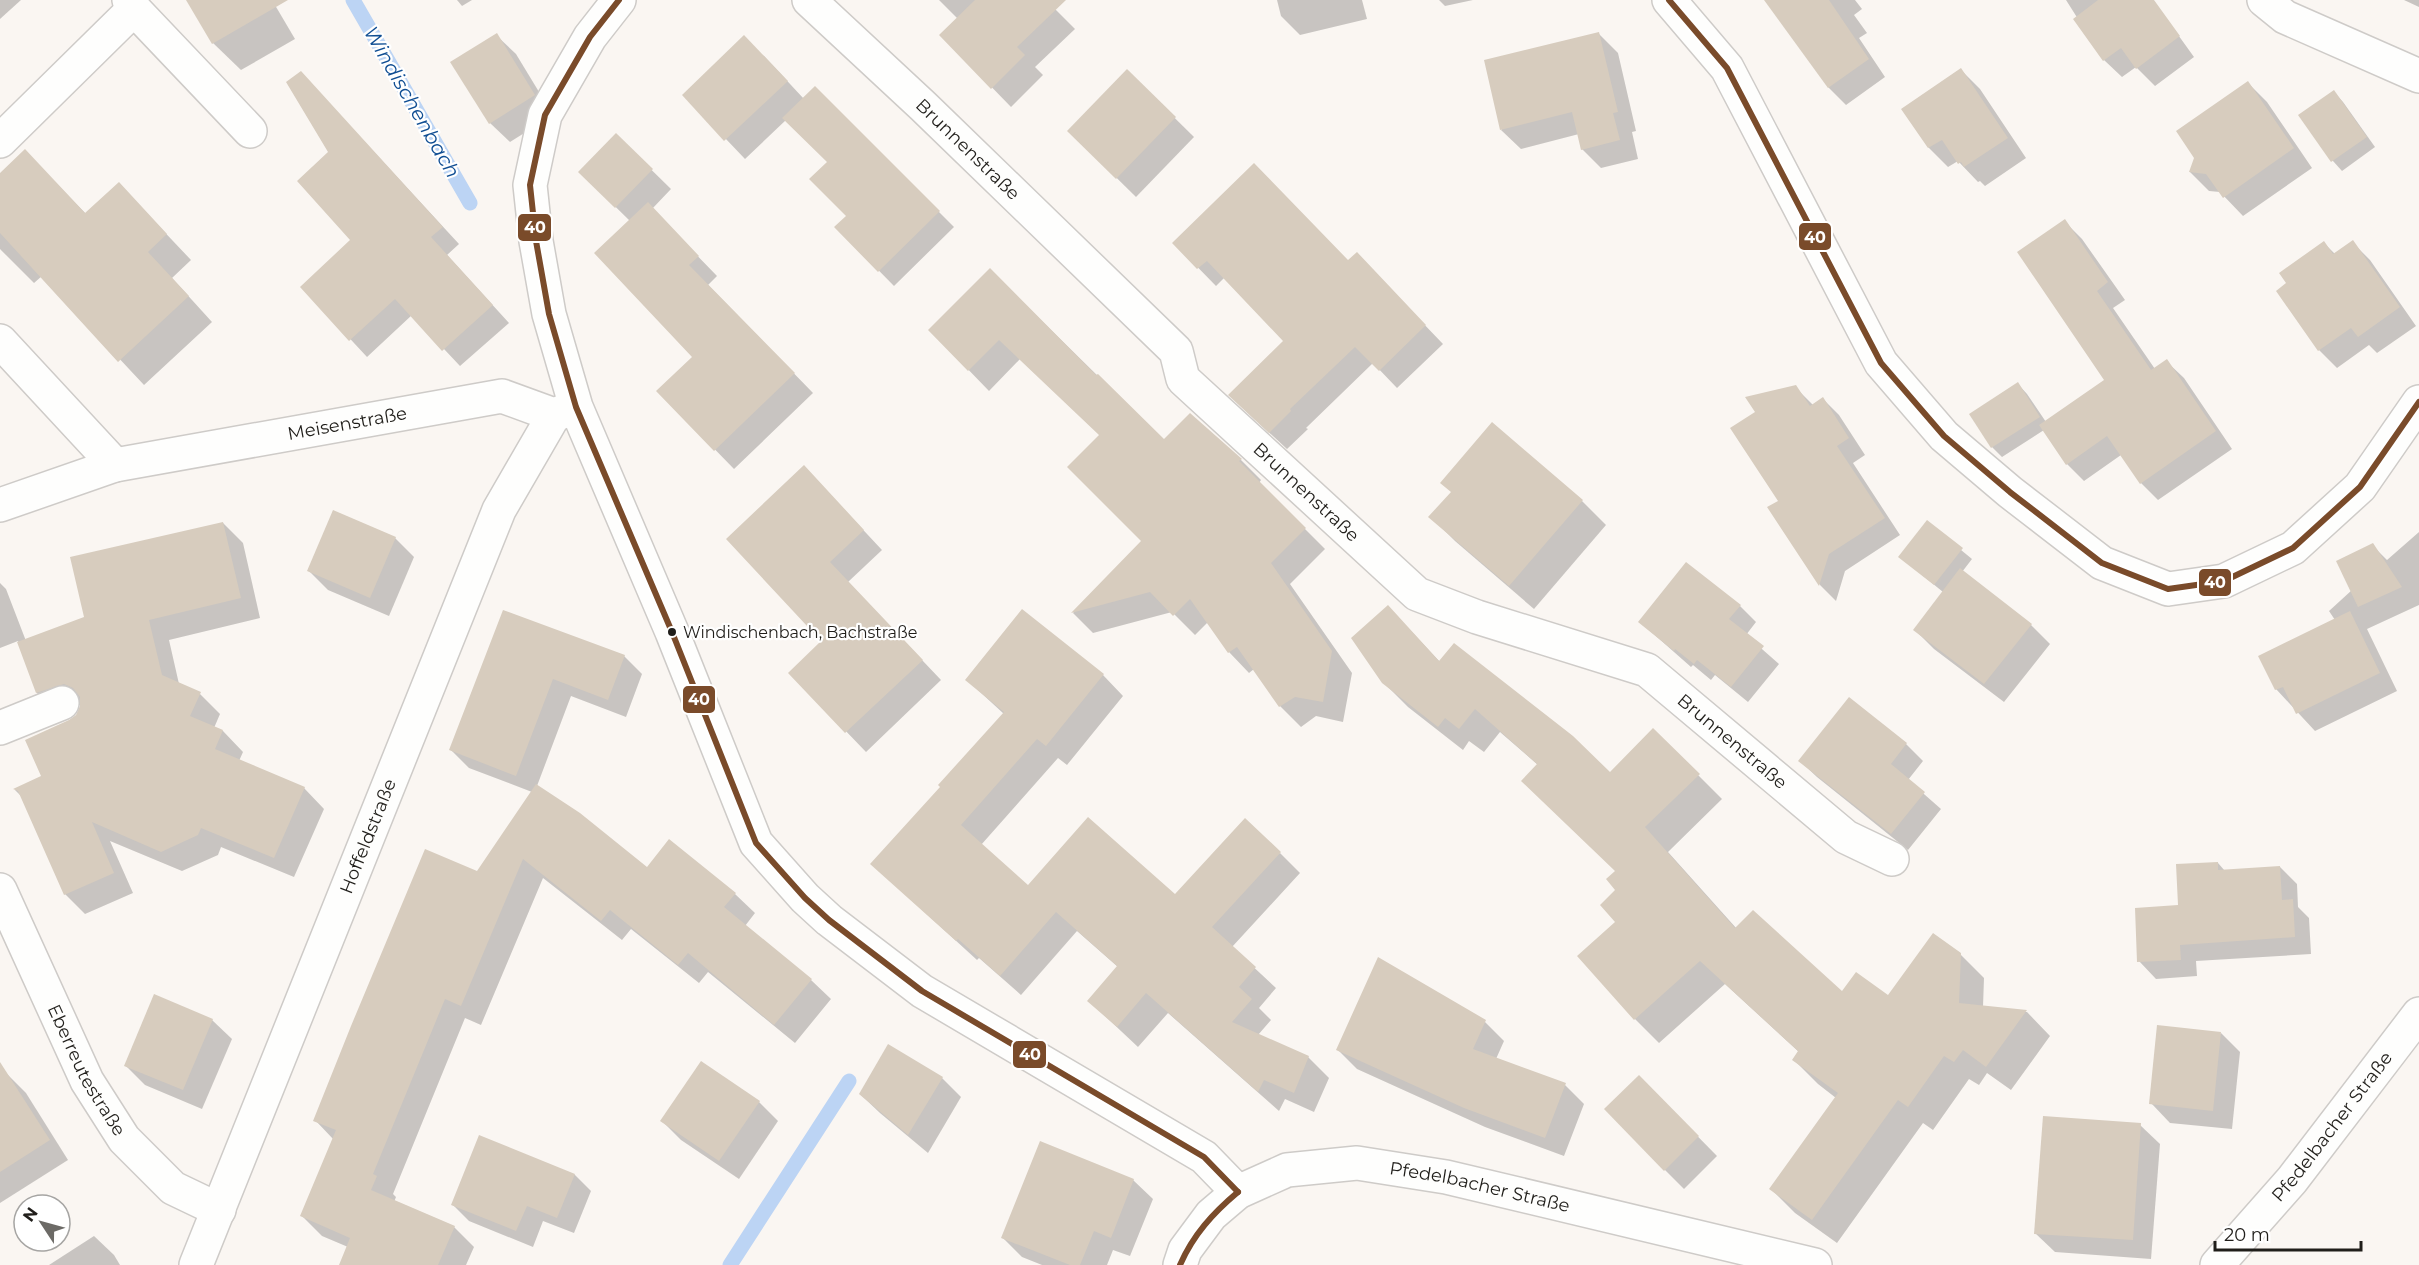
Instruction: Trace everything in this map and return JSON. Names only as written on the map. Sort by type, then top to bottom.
[{"type":"street","points":[[620,0],[590,36],[545,115],[530,185],[536,241],[565,411],[672,632],[756,843],[805,898],[829,920],[922,991],[1204,1157],[1238,1192]]},
{"type":"street","name":"Brunnenstraße","points":[[809,0],[1176,351],[1183,380],[1417,594],[1477,617],[1647,670],[1846,837],[1892,859]]},
{"type":"street","points":[[1669,0],[1727,68],[1881,363],[1944,436],[2010,492],[2102,563],[2168,589],[2224,581],[2293,548],[2360,487],[2419,402]]},
{"type":"street","points":[[2264,0],[2285,18],[2419,76]]},
{"type":"street","points":[[0,141],[131,4],[250,131]]},
{"type":"street","points":[[0,340],[115,465]]},
{"type":"street","name":"Meisenstraße","points":[[0,505],[115,465],[502,396],[565,411]]},
{"type":"street","name":"Hoffeldstraße","points":[[196,1265],[499,510],[565,411]]},
{"type":"street","points":[[0,728],[62,703]]},
{"type":"street","name":"Eberreutestraße","points":[[0,890],[87,1081],[124,1139],[173,1188],[219,1210]]},
{"type":"street","name":"Pfedelbacher Straße","points":[[2217,1265],[2292,1180],[2419,1014]]},
{"type":"street","name":"Pfedelbacher Straße","points":[[1180,1265],[1185,1250],[1211,1215],[1238,1192],[1287,1170],[1357,1163],[1446,1177],[1815,1265]]},
{"type":"building","points":[[186,0],[288,0],[212,44]]},
{"type":"building","points":[[975,0],[1066,0],[1017,47],[1025,55],[991,89],[939,35]]},
{"type":"building","points":[[1764,0],[1829,0],[1869,59],[1828,88]]},
{"type":"building","points":[[2098,0],[2154,0],[2180,36],[2136,69],[2121,48],[2103,61],[2073,19]]},
{"type":"building","points":[[1599,32],[1618,112],[1613,113],[1620,140],[1581,150],[1572,112],[1500,130],[1484,60]]},
{"type":"building","points":[[497,33],[535,95],[489,124],[450,62]]},
{"type":"building","points":[[744,35],[788,81],[724,141],[682,95]]},
{"type":"building","points":[[1961,68],[2008,138],[1964,167],[1961,162],[1958,164],[1942,140],[1928,148],[1901,109]]},
{"type":"building","points":[[1127,69],[1176,117],[1116,179],[1067,131]]},
{"type":"building","points":[[301,71],[443,227],[431,237],[493,305],[442,351],[395,299],[349,341],[300,287],[350,240],[297,181],[328,152],[286,82]]},
{"type":"building","points":[[2248,81],[2294,148],[2223,198],[2206,174],[2189,172],[2194,158],[2176,131]]},
{"type":"building","points":[[815,86],[940,211],[878,272],[834,227],[846,216],[809,179],[827,162],[782,118]]},
{"type":"building","points":[[2334,90],[2367,137],[2331,162],[2298,115]]},
{"type":"building","points":[[616,133],[653,169],[615,208],[578,172]]},
{"type":"building","points":[[25,149],[85,213],[119,182],[167,234],[148,252],[189,296],[118,362],[0,233],[0,173]]},
{"type":"building","points":[[1254,163],[1348,260],[1357,252],[1426,325],[1379,371],[1355,347],[1290,409],[1291,411],[1269,433],[1228,395],[1283,341],[1207,261],[1197,269],[1172,243]]},
{"type":"building","points":[[648,202],[699,256],[689,265],[795,373],[714,451],[656,391],[692,357],[594,253]]},
{"type":"building","points":[[2065,219],[2108,282],[2097,291],[2151,370],[2167,359],[2216,431],[2140,484],[2107,436],[2066,465],[2039,425],[2104,380],[2017,252]]},
{"type":"building","points":[[2353,240],[2400,307],[2358,337],[2351,328],[2318,351],[2276,291],[2286,283],[2279,273],[2324,241],[2333,254]]},
{"type":"building","points":[[990,268],[1096,375],[1098,374],[1164,439],[1190,413],[1242,459],[1239,461],[1306,528],[1271,563],[1332,651],[1323,702],[1295,697],[1279,707],[1237,647],[1228,653],[1190,599],[1173,616],[1150,592],[1071,613],[1141,541],[1067,467],[1099,435],[999,340],[968,371],[928,330]]},
{"type":"building","points":[[2018,382],[2040,417],[1991,448],[1969,414]]},
{"type":"building","points":[[1796,385],[1810,406],[1823,397],[1849,438],[1837,446],[1885,518],[1829,554],[1819,586],[1767,507],[1778,501],[1730,428],[1755,412],[1745,397]]},
{"type":"building","points":[[1492,422],[1583,500],[1509,586],[1428,517],[1451,492],[1440,483]]},
{"type":"building","points":[[804,465],[864,530],[830,562],[923,660],[845,733],[788,673],[821,641],[726,539]]},
{"type":"building","points":[[333,510],[396,537],[370,598],[307,571]]},
{"type":"building","points":[[1927,520],[1963,548],[1934,585],[1898,557]]},
{"type":"building","points":[[223,522],[241,598],[149,620],[162,675],[201,692],[190,716],[223,730],[215,749],[305,787],[274,858],[201,828],[198,835],[161,852],[92,822],[114,873],[64,895],[18,791],[13,789],[41,776],[25,740],[76,715],[80,706],[80,697],[73,688],[64,684],[36,693],[17,642],[84,617],[70,557]]},
{"type":"building","points":[[2373,543],[2402,587],[2358,607],[2336,561]]},
{"type":"building","points":[[1686,562],[1741,605],[1729,619],[1764,646],[1731,687],[1697,660],[1694,664],[1675,649],[1674,651],[1638,622]]},
{"type":"building","points":[[1960,568],[2032,624],[1984,684],[1913,630]]},
{"type":"building","points":[[1388,605],[1439,661],[1454,643],[1573,736],[1610,772],[1653,728],[1700,774],[1645,827],[1735,928],[1753,910],[1842,991],[1856,972],[1888,995],[1933,933],[1961,953],[1959,1003],[2027,1010],[1986,1067],[1963,1050],[1954,1062],[1944,1056],[1908,1107],[1898,1100],[1812,1220],[1769,1189],[1838,1093],[1792,1060],[1798,1051],[1700,961],[1634,1020],[1577,956],[1615,922],[1600,905],[1615,890],[1606,879],[1615,871],[1521,781],[1537,764],[1475,709],[1459,729],[1445,718],[1438,727],[1382,683],[1351,638]]},
{"type":"building","points":[[1022,609],[1104,674],[1046,746],[1037,739],[961,825],[1028,885],[1088,817],[1175,894],[1245,818],[1281,852],[1212,927],[1256,967],[1239,987],[1252,999],[1232,1022],[1309,1056],[1294,1093],[1264,1080],[1258,1092],[1146,993],[1117,1027],[1087,1001],[1117,966],[1056,912],[1000,976],[958,939],[956,941],[870,864],[1004,712],[965,680]]},
{"type":"building","points":[[503,610],[625,655],[608,700],[553,679],[516,776],[449,750]]},
{"type":"building","points":[[2350,611],[2380,673],[2296,714],[2283,687],[2275,690],[2258,656]]},
{"type":"building","points":[[1849,697],[1907,743],[1891,764],[1925,792],[1891,834],[1798,761]]},
{"type":"building","points":[[536,784],[580,813],[647,867],[669,839],[736,893],[724,907],[812,979],[774,1025],[688,953],[678,965],[610,910],[601,921],[523,859],[461,1006],[445,999],[373,1174],[377,1176],[371,1190],[455,1226],[438,1265],[339,1265],[350,1238],[300,1216],[336,1130],[313,1121],[351,1026],[425,849],[477,871]]},
{"type":"building","points":[[2218,862],[2218,870],[2280,866],[2282,900],[2293,899],[2295,937],[2180,945],[2181,960],[2137,962],[2135,908],[2178,905],[2176,864]]},
{"type":"building","points":[[1378,957],[1486,1020],[1473,1049],[1566,1083],[1545,1138],[1464,1108],[1336,1050]]},
{"type":"building","points":[[154,994],[213,1019],[183,1090],[124,1066]]},
{"type":"building","points":[[2157,1025],[2221,1032],[2213,1111],[2149,1104]]},
{"type":"building","points":[[888,1044],[943,1077],[908,1135],[859,1094]]},
{"type":"building","points":[[701,1061],[760,1101],[719,1161],[660,1121]]},
{"type":"building","points":[[0,1062],[50,1140],[0,1172]]},
{"type":"building","points":[[1639,1075],[1699,1136],[1664,1171],[1604,1109]]},
{"type":"building","points":[[2043,1116],[2141,1123],[2133,1240],[2034,1234]]},
{"type":"building","points":[[479,1135],[575,1174],[557,1218],[527,1206],[516,1231],[451,1205]]},
{"type":"building","points":[[1040,1141],[1134,1179],[1111,1238],[1094,1231],[1080,1265],[1070,1265],[1001,1238]]},
{"type":"waterway","name":"Windischenbach","points":[[353,0],[470,203]]},
{"type":"waterway","points":[[730,1265],[849,1081]]},
{"type":"transit line","name":"40","points":[[619,0],[590,37],[545,115],[530,185],[536,241],[549,314],[576,407],[672,632],[756,843],[805,898],[829,920],[922,991],[1204,1157],[1238,1192]]},
{"type":"transit line","name":"40","points":[[1669,0],[1727,68],[1881,363],[1944,436],[2010,492],[2102,563],[2168,589],[2224,581],[2293,548],[2360,487],[2419,402]]},
{"type":"transit line","name":"40","points":[[1180,1265],[1204,1225],[1238,1192]]},
{"type":"place","name":"Windischenbach, Bachstraße","points":[[672,632]]}]
